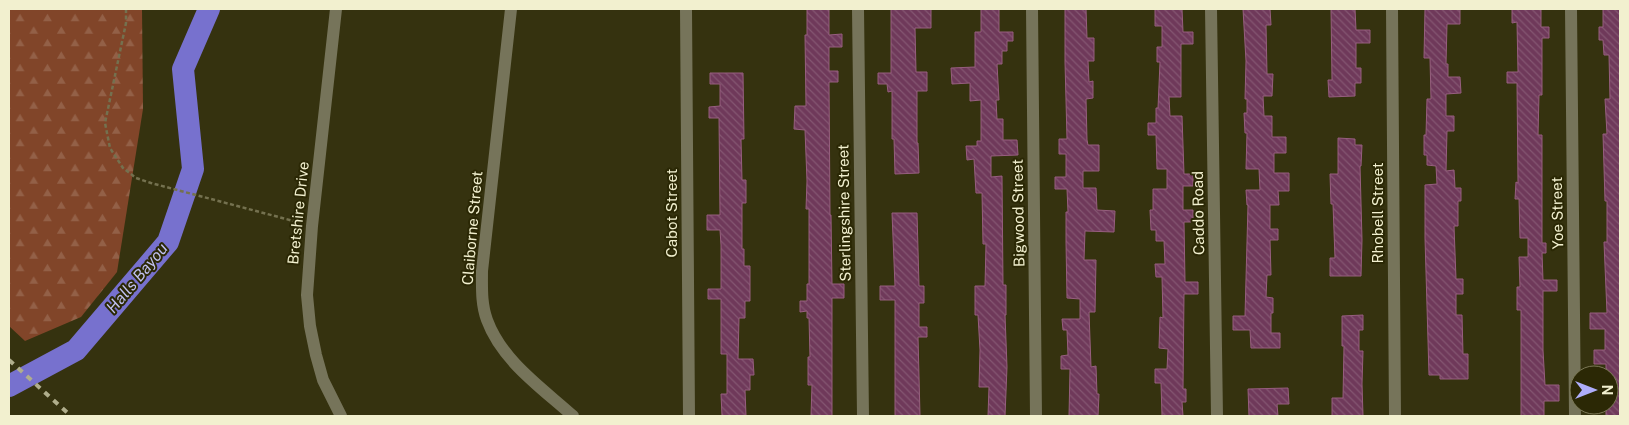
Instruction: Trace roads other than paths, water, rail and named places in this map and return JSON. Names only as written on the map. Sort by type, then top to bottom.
[{"type":"street","name":"Bretshire Drive","points":[[336,9],[312,226],[307,294],[310,326],[316,356],[323,380],[341,416]]},
{"type":"street","name":"Claiborne Street","points":[[511,9],[482,270],[482,294],[487,319],[497,341],[509,358],[573,416]]},
{"type":"street","name":"Cabot Street","points":[[686,9],[689,416]]},
{"type":"street","name":"Sterlingshire Street","points":[[858,9],[863,416]]},
{"type":"street","name":"Bigwood Street","points":[[1032,9],[1036,416]]},
{"type":"street","name":"Caddo Road","points":[[1211,9],[1216,416]]},
{"type":"street","name":"Rhobell Street","points":[[1392,9],[1395,416]]},
{"type":"street","name":"Yoe Street","points":[[1571,9],[1575,416]]},
{"type":"waterway","name":"Halls Bayou","points":[[9,386],[76,350],[168,242],[193,169],[183,69],[209,9]]},
{"type":"railway","points":[[9,360],[71,416]]}]
